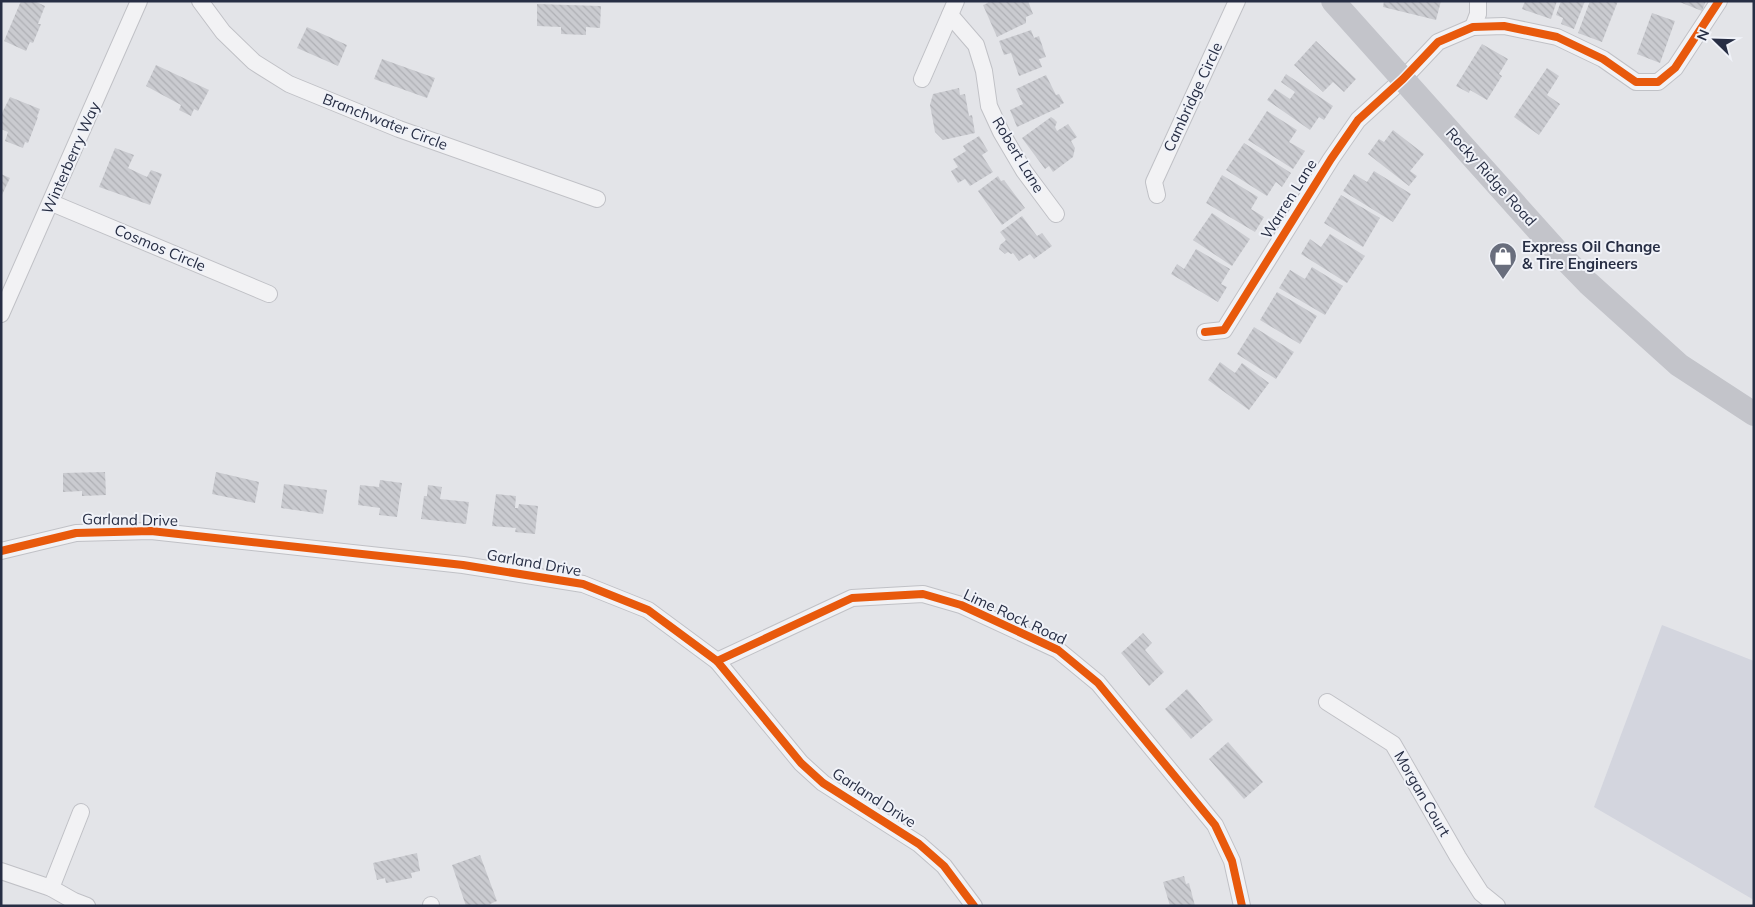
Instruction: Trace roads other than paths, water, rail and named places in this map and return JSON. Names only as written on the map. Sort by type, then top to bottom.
[{"type":"main road","name":"Rocky Ridge Road","points":[[1333,1],[1588,283],[1679,365],[1754,414]]},
{"type":"street","name":"Winterberry Way","points":[[1,314],[140,1]]},
{"type":"street","name":"Branchwater Circle","points":[[200,1],[223,32],[254,62],[289,84],[399,128],[597,199]]},
{"type":"street","name":"Cambridge Circle","points":[[1157,194],[1154,182],[1237,1]]},
{"type":"street","points":[[1473,27],[1478,14],[1478,1]]},
{"type":"street","points":[[1403,79],[1438,42],[1473,27],[1504,26],[1557,37],[1604,59],[1636,82],[1658,82],[1675,68],[1719,1]]},
{"type":"street","points":[[922,80],[953,8]]},
{"type":"street","name":"Robert Lane","points":[[953,8],[976,45],[984,71],[989,106],[1001,132],[1024,171],[1056,214]]},
{"type":"street","name":"Warren Lane","points":[[1205,332],[1224,330],[1331,159],[1358,120],[1403,79]]},
{"type":"street","name":"Cosmos Circle","points":[[52,202],[269,294]]},
{"type":"street","name":"Garland Drive","points":[[1,551],[76,533],[151,531],[467,566],[583,584],[648,610],[716,661],[801,763],[823,783],[919,844],[944,866],[974,906]]},
{"type":"street","name":"Lime Rock Road","points":[[716,661],[852,598],[923,594],[961,605],[1041,642],[1058,650],[1098,682],[1215,824],[1232,861],[1242,906]]},
{"type":"street","name":"Morgan Court","points":[[1327,702],[1393,744],[1481,893],[1497,906]]},
{"type":"street","points":[[51,888],[81,812]]},
{"type":"street","points":[[1,870],[51,888],[87,906]]},
{"type":"place","name":"Express Oil Change & Tire Engineers","points":[[1503,280]]}]
